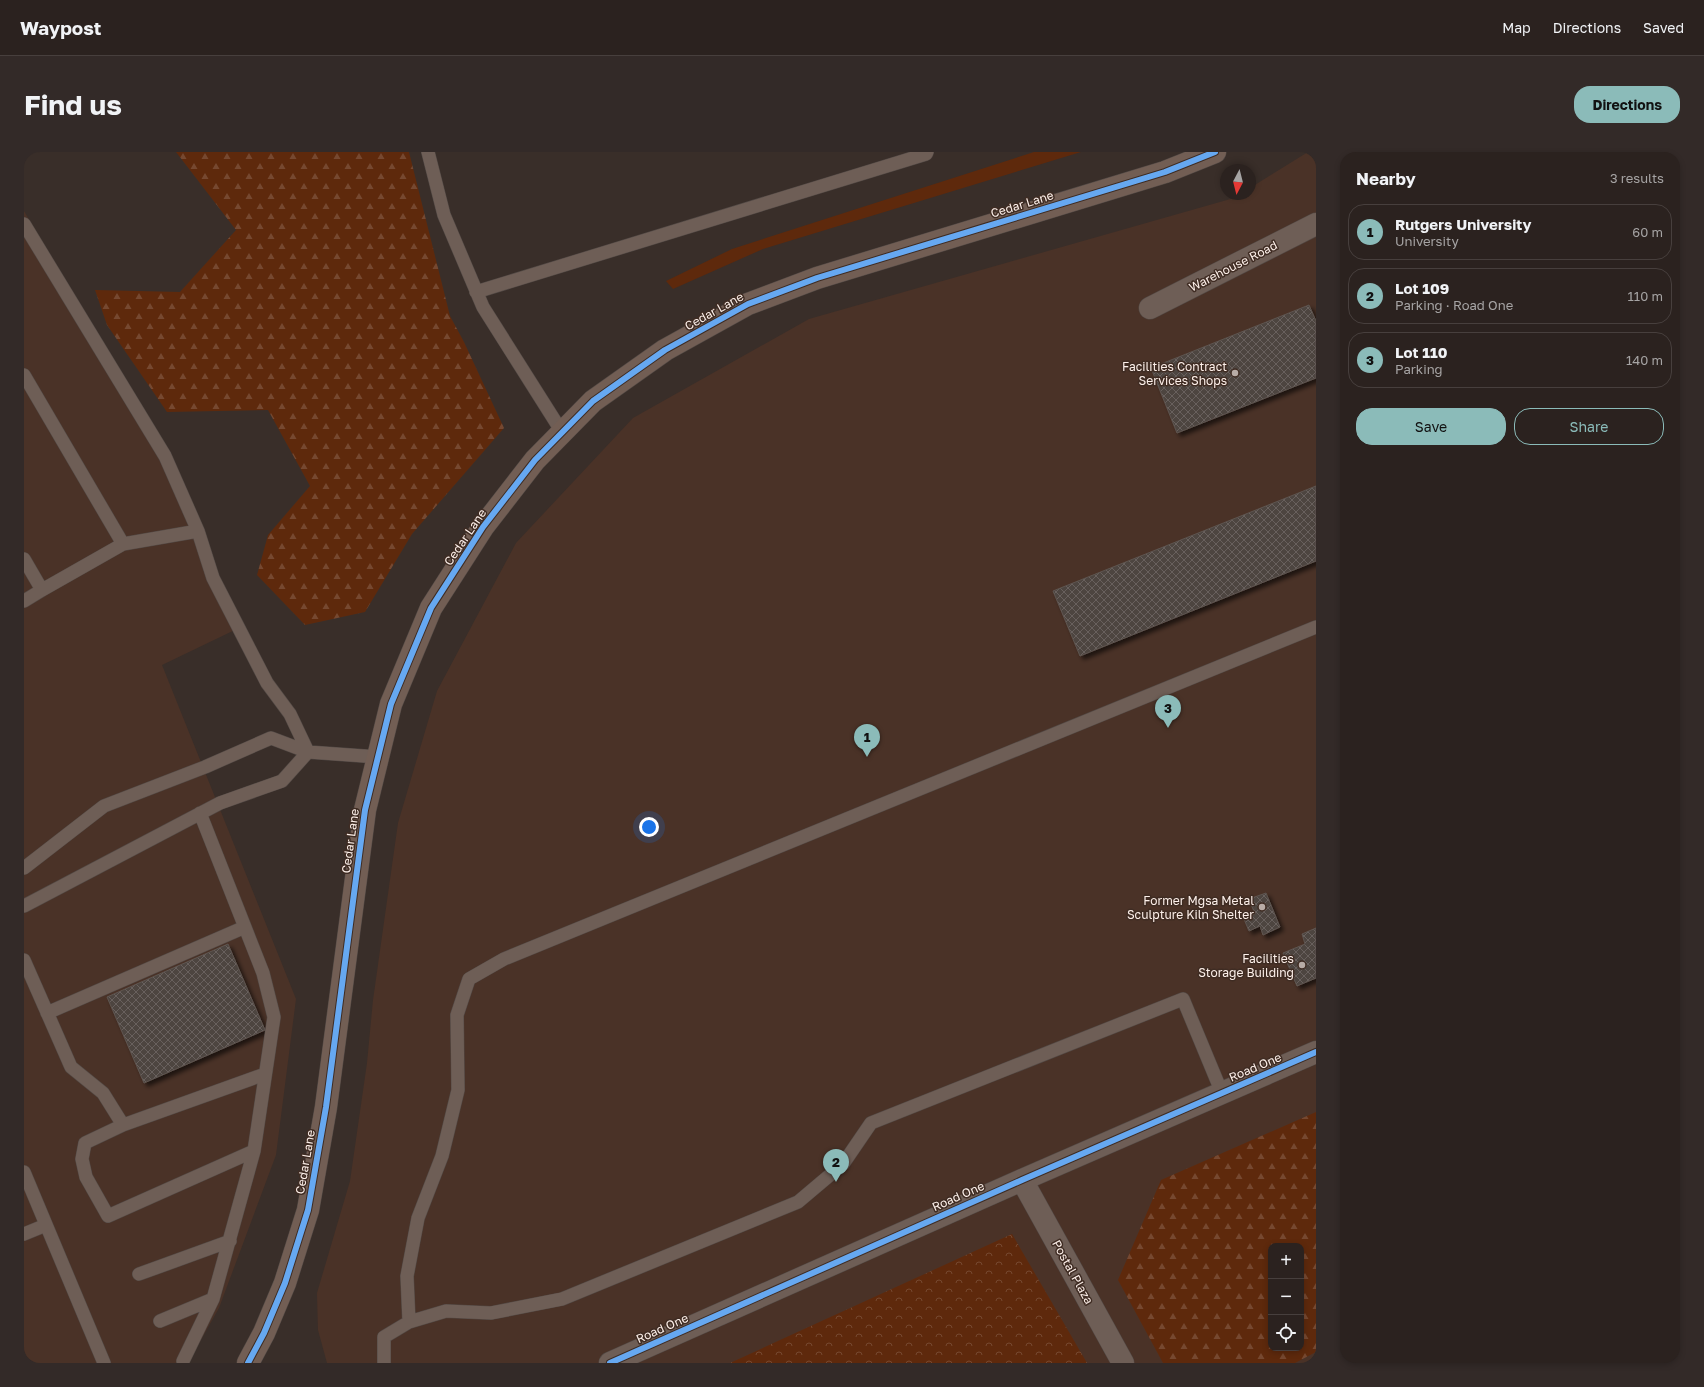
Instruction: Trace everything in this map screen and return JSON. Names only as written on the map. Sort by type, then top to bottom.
[{"type":"street","name":"Cedar Lane","points":[[248,1363],[264,1333],[286,1283],[308,1210],[326,1107],[365,810],[391,704],[431,608],[483,527],[535,460],[593,401],[665,350],[748,304],[817,278],[1165,172],[1215,152]]},
{"type":"street","name":"Warehouse Road","points":[[1150,308],[1316,224]]},
{"type":"street","name":"Road One","points":[[610,1363],[1022,1180],[1316,1052]]},
{"type":"street","name":"Postal Plaza","points":[[1022,1180],[1123,1363]]},
{"type":"lane","points":[[428,152],[444,215],[483,308],[562,432]]},
{"type":"lane","points":[[476,292],[926,154],[927,152]]},
{"type":"lane","points":[[24,224],[166,456],[198,531],[213,578],[267,683],[290,714],[308,752]]},
{"type":"lane","points":[[24,375],[123,544]]},
{"type":"lane","points":[[24,601],[123,544],[198,531]]},
{"type":"lane","points":[[24,559],[42,590]]},
{"type":"lane","points":[[409,1322],[407,1276],[418,1218],[442,1156],[458,1090],[457,1015],[469,979],[504,959],[1316,627]]},
{"type":"lane","points":[[24,868],[104,806],[205,767],[271,738],[308,752],[378,757]]},
{"type":"lane","points":[[24,906],[220,803],[282,781],[308,752]]},
{"type":"lane","points":[[183,1361],[214,1299],[254,1151],[274,1017],[263,973],[200,813]]},
{"type":"lane","points":[[47,1013],[245,927]]},
{"type":"lane","points":[[24,960],[71,1067],[103,1093],[123,1125]]},
{"type":"lane","points":[[384,1363],[384,1337],[409,1322],[446,1312],[491,1313],[562,1299],[798,1202],[843,1164],[871,1123],[1183,998],[1222,1093]]},
{"type":"lane","points":[[254,1151],[108,1216],[86,1177],[82,1159],[85,1143],[123,1125],[266,1074]]},
{"type":"lane","points":[[24,1172],[104,1363]]},
{"type":"lane","points":[[24,1234],[46,1225]]},
{"type":"lane","points":[[139,1274],[230,1241]]},
{"type":"lane","points":[[160,1321],[214,1299]]},
{"type":"shaded area","points":[[1308,152],[1316,152],[1316,1363],[327,1363],[318,1330],[317,1293],[350,1181],[367,1063],[373,1000],[398,823],[437,691],[516,543],[633,418],[809,319],[1227,200],[1256,200],[1256,184]]},
{"type":"shaded area","points":[[24,211],[156,435],[241,627],[162,665],[296,999],[276,1155],[219,1308],[188,1363],[24,1363]]},
{"type":"green space","points":[[176,152],[409,152],[450,316],[464,342],[504,428],[412,534],[365,612],[305,625],[257,575],[268,535],[310,486],[268,410],[167,412],[107,325],[95,290],[180,292],[236,230]]},
{"type":"green space","points":[[1034,152],[1081,152],[763,249],[673,289],[666,281],[732,249]]},
{"type":"green space","points":[[1316,1112],[1316,1352],[1295,1363],[1163,1363],[1118,1280],[1161,1180]]},
{"type":"green space","points":[[1012,1234],[1087,1363],[730,1363]]},
{"type":"building","name":"Facilities Contract Services Shops","points":[[1309,305],[1316,321],[1316,378],[1177,433],[1151,368]]},
{"type":"building","points":[[1316,486],[1316,561],[1080,656],[1053,591]]},
{"type":"building","name":"Former Mgsa Metal Sculpture Kiln Shelter","points":[[1266,893],[1280,927],[1263,935],[1260,926],[1249,931],[1244,919],[1255,914],[1249,899]]},
{"type":"building","name":"Facilities Storage Building","points":[[1316,928],[1316,978],[1297,986],[1283,953],[1305,944],[1302,934]]},
{"type":"building","points":[[228,944],[265,1030],[144,1083],[107,997]]},
{"type":"cycle path","points":[[248,1363],[264,1333],[285,1283],[308,1210],[326,1107],[365,810],[391,704],[431,608],[483,527],[535,460],[593,401],[665,350],[748,304],[817,278],[1165,172],[1215,152]]},
{"type":"cycle path","points":[[610,1363],[1022,1180],[1316,1052]]},
{"type":"place","name":"Facilities Contract Services Shops","points":[[1235,373]]},
{"type":"place","name":"Lot 110","points":[[1168,728]]},
{"type":"place","name":"Rutgers University","points":[[867,757]]},
{"type":"place","name":"Former Mgsa Metal Sculpture Kiln Shelter","points":[[1262,907]]},
{"type":"place","name":"Facilities Storage Building","points":[[1302,965]]},
{"type":"place","name":"Lot 109","points":[[836,1182]]}]
